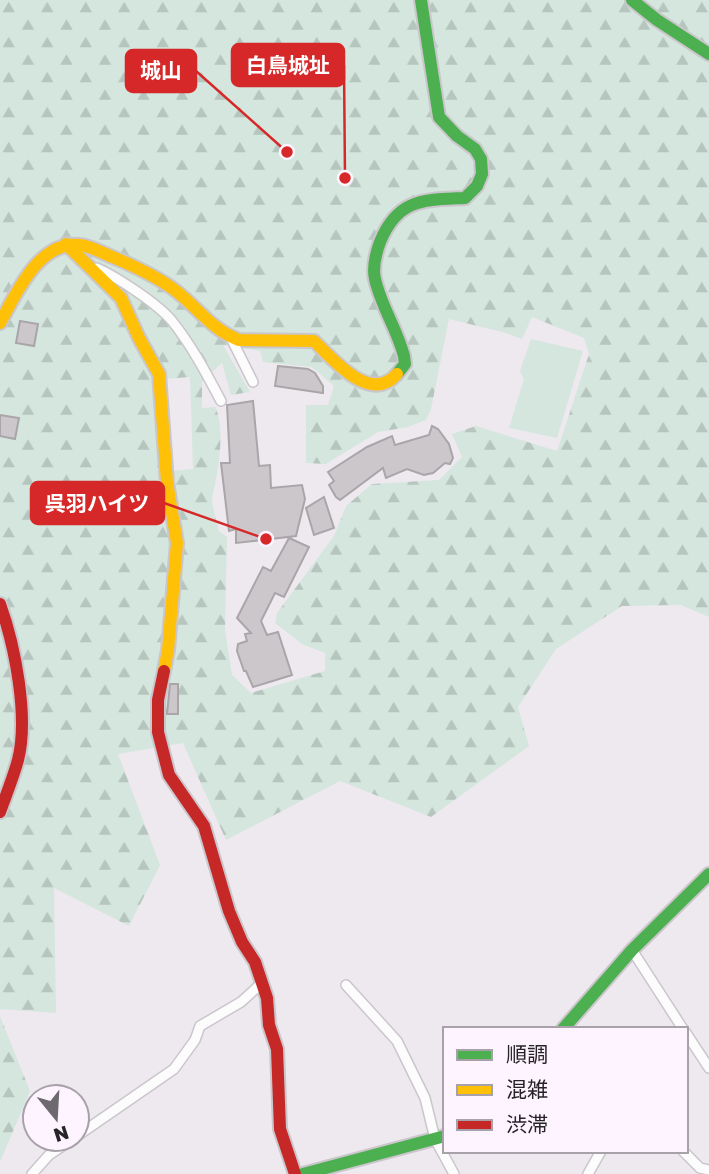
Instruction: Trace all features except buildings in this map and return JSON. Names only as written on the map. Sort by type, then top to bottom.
[{"type":"street","points":[[0,323],[34,267],[47,253],[65,244],[89,248],[165,284],[181,295],[218,331],[231,338],[314,341],[356,379],[372,385],[393,378],[405,364],[403,347],[383,303],[374,272],[379,247],[392,222],[406,206],[428,200],[466,198],[477,186],[482,174],[481,159],[475,149],[457,136],[439,117],[421,0]]},
{"type":"street","points":[[632,0],[656,20],[709,54]]},
{"type":"street","points":[[65,244],[121,298],[159,374],[167,482],[177,543],[169,650],[158,700],[158,732],[169,775],[204,826],[229,911],[242,942],[255,962],[267,998],[269,1025],[277,1049],[280,1129],[295,1174]]},
{"type":"street","points":[[89,265],[111,275],[170,318],[191,346],[221,401]]},
{"type":"street","points":[[231,338],[253,382]]},
{"type":"street","points":[[0,604],[8,627],[23,720],[18,759],[0,812]]},
{"type":"street","points":[[565,1027],[632,950],[709,874]]},
{"type":"street","points":[[632,950],[682,1027]]},
{"type":"street","points":[[91,1126],[174,1069],[195,1040],[200,1026],[241,1002],[262,983]]},
{"type":"street","points":[[303,1174],[440,1138],[425,1098],[397,1041],[346,985]]},
{"type":"street","points":[[688,1036],[709,1069]]},
{"type":"street","points":[[32,1174],[52,1153]]},
{"type":"street","points":[[446,1153],[454,1174]]},
{"type":"street","points":[[588,1174],[600,1153]]},
{"type":"street","points":[[685,1153],[700,1168],[709,1170]]},
{"type":"green space","points":[[0,0],[709,0],[709,617],[681,605],[622,606],[556,649],[518,707],[529,746],[431,817],[340,781],[226,840],[183,743],[118,754],[160,865],[129,926],[54,888],[56,1013],[0,1009]],"holes":[[[532,317],[584,338],[589,354],[557,451],[476,426],[452,434],[462,457],[439,480],[372,484],[346,506],[334,536],[277,613],[275,623],[302,644],[325,653],[325,671],[251,693],[232,675],[225,630],[227,537],[219,531],[212,502],[220,450],[220,426],[215,407],[202,408],[202,382],[222,363],[231,395],[250,392],[223,345],[260,351],[263,362],[312,367],[334,386],[328,405],[306,405],[306,463],[326,464],[378,432],[408,427],[426,420],[431,409],[449,319],[522,339]],[[190,377],[193,469],[169,471],[164,379]]]},
{"type":"green space","points":[[531,339],[583,351],[557,438],[509,428],[524,379],[520,371]]},
{"type":"green space","points":[[0,1016],[27,1083],[21,1083],[21,1112],[0,1162]]},
{"type":"traffic: fast","points":[[397,374],[405,364],[404,356],[374,274],[380,242],[387,228],[404,209],[425,201],[465,198],[477,186],[482,174],[481,159],[475,149],[457,136],[439,117],[421,0]]},
{"type":"traffic: fast","points":[[632,0],[709,54]]},
{"type":"traffic: fast","points":[[565,1027],[632,950],[709,874]]},
{"type":"traffic: fast","points":[[303,1174],[443,1137]]},
{"type":"traffic: slow","points":[[66,244],[121,298],[159,374],[167,482],[177,543],[164,671]]},
{"type":"traffic: slow","points":[[0,323],[22,284],[41,260],[52,251],[65,246],[80,245],[123,261],[162,281],[229,336],[239,340],[314,341],[341,368],[364,382],[386,382],[397,374]]},
{"type":"traffic: jam","points":[[0,604],[15,660],[22,723],[18,760],[0,812]]},
{"type":"traffic: jam","points":[[164,671],[158,700],[158,732],[169,775],[204,826],[229,911],[242,942],[255,962],[267,998],[269,1025],[277,1049],[280,1129],[295,1174]]},
{"type":"place","name":"城山","points":[[287,152]]},
{"type":"place","name":"白鳥城址","points":[[345,178]]},
{"type":"place","name":"呉羽ハイツ","points":[[266,539]]}]
